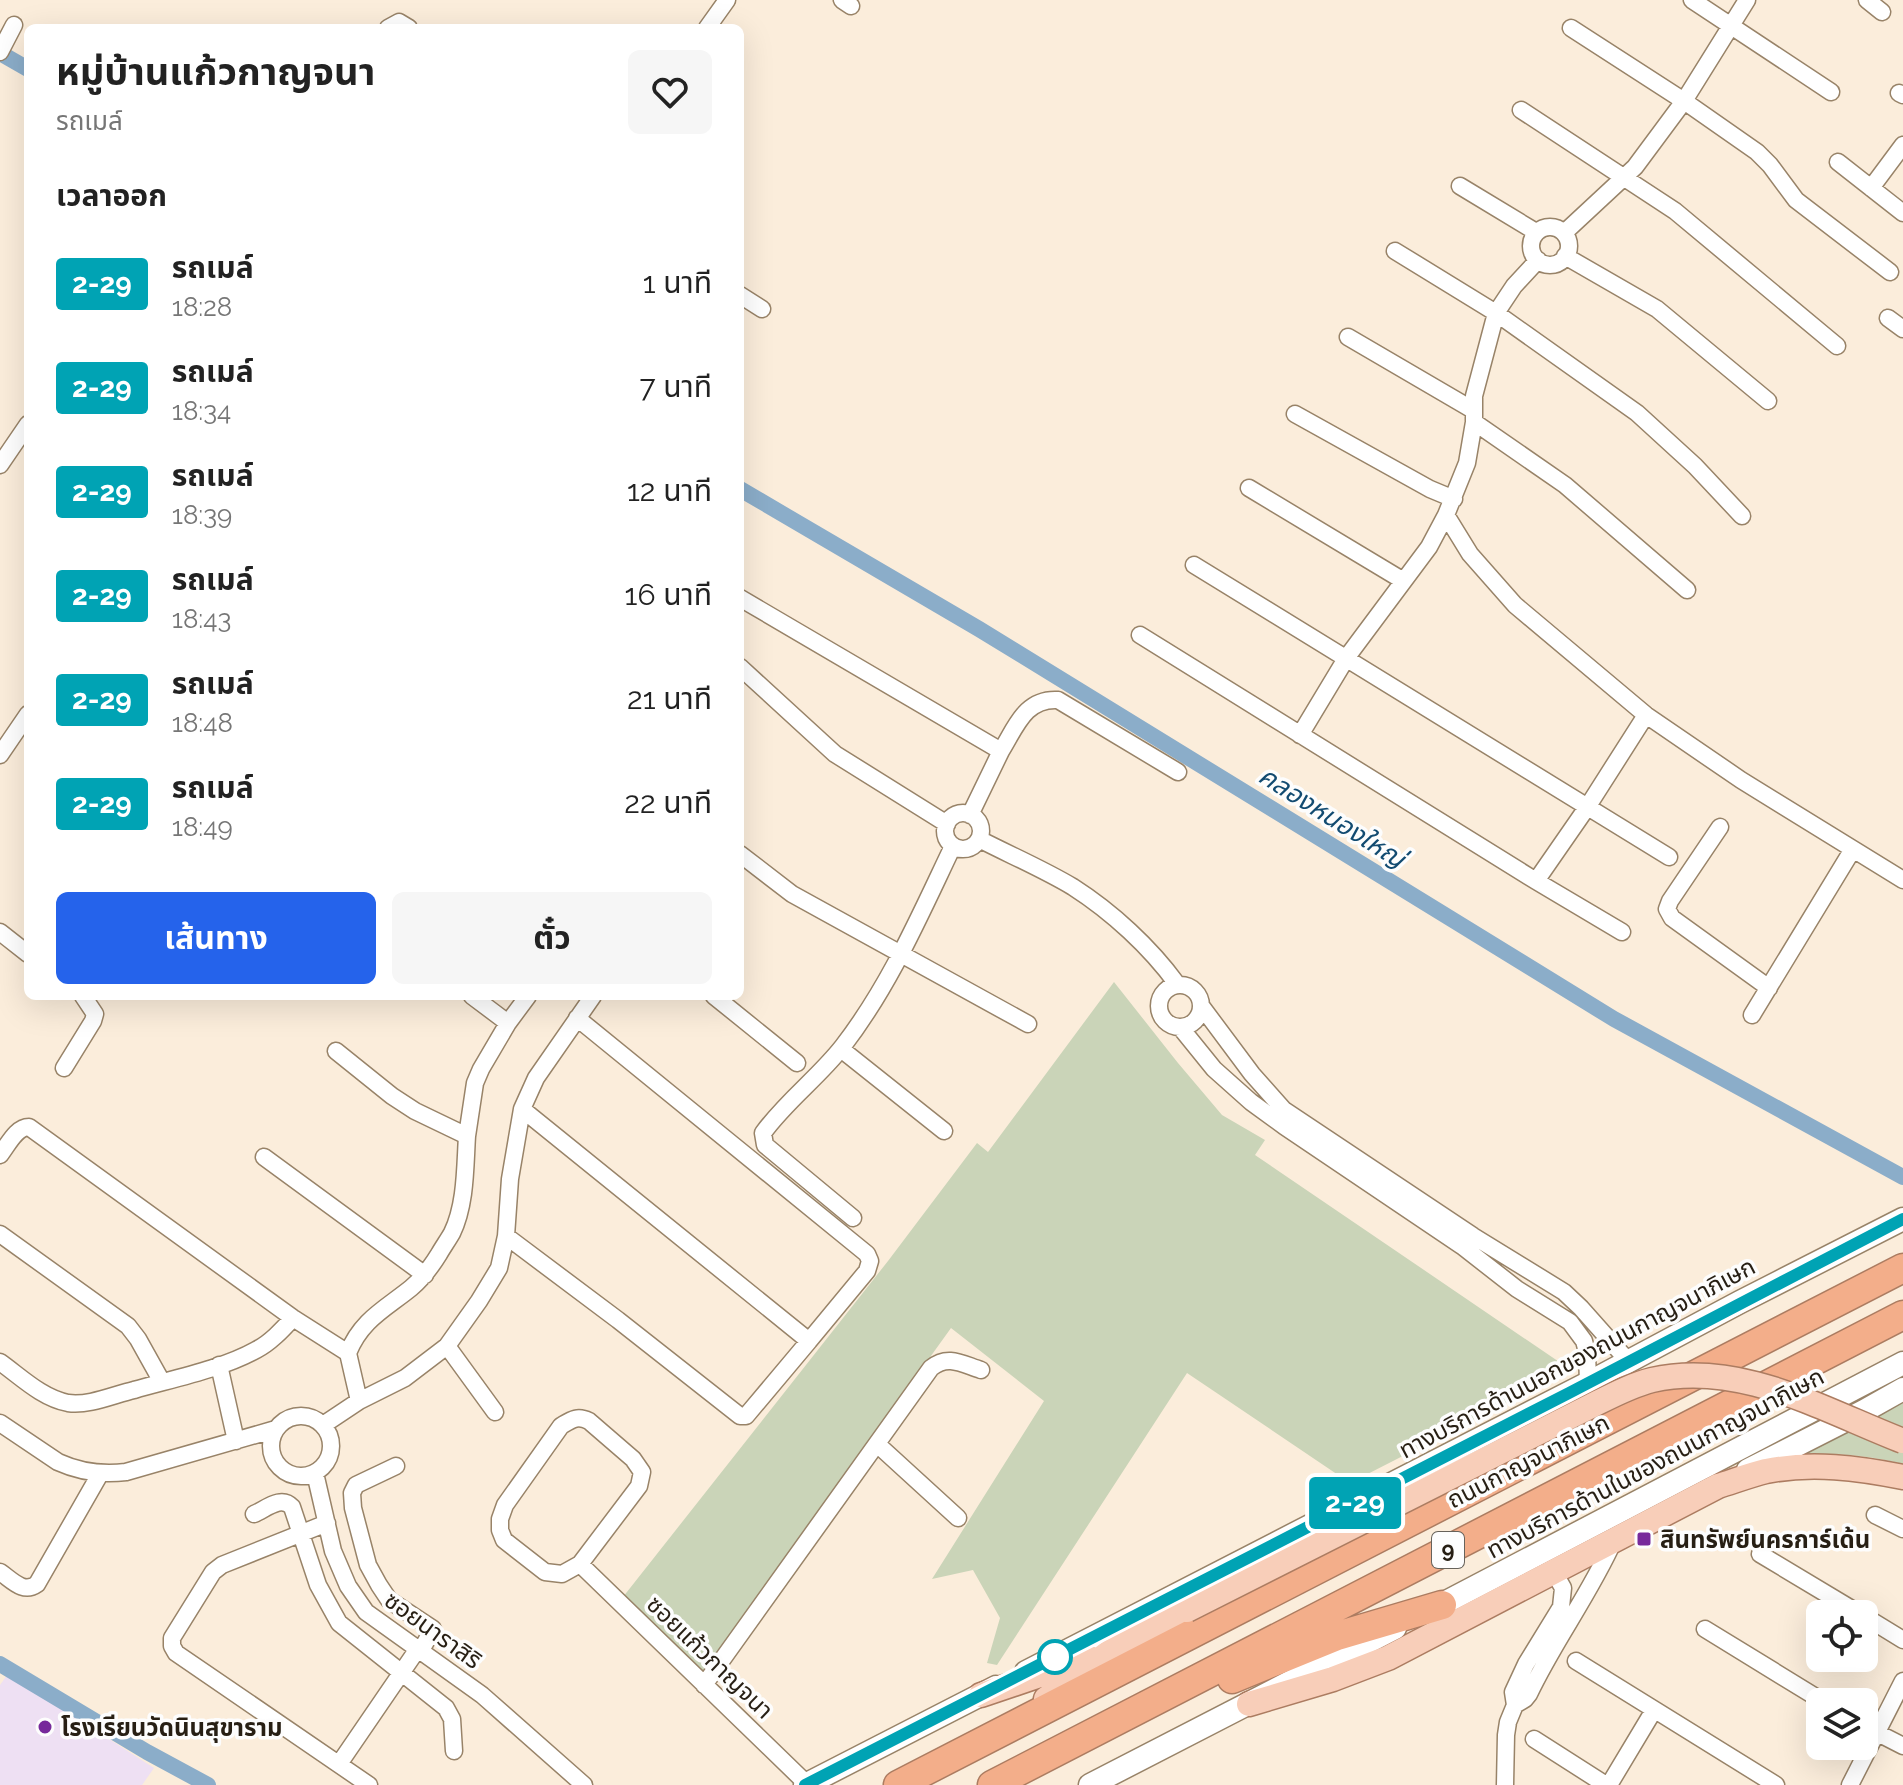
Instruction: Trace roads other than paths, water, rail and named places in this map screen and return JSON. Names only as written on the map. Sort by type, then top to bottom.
[{"type":"highway","name":"ถนนกาญจนาภิเษก","points":[[898,1785],[1903,1268]]},
{"type":"highway","name":"ถนนกาญจนาภิเษก","points":[[992,1785],[1903,1315]]},
{"type":"highway","points":[[1124,1716],[1185,1698],[1337,1636],[1442,1605]]},
{"type":"main road","name":"ทางบริการด้านนอกของถนนกาญจนาภิเษก","points":[[806,1785],[1903,1219]]},
{"type":"main road","name":"ทางบริการด้านในของถนนกาญจนาภิเษก","points":[[1090,1785],[1442,1605],[1903,1363]]},
{"type":"main road","points":[[1000,1733],[1111,1651],[1595,1404],[1648,1381],[1675,1376],[1706,1376],[1755,1383],[1782,1391],[1903,1441]]},
{"type":"main road","points":[[1249,1704],[1333,1679],[1388,1658],[1903,1389]]},
{"type":"main road","points":[[1718,1486],[1796,1467],[1829,1466],[1903,1477]]},
{"type":"main road","points":[[981,1695],[1111,1651]]},
{"type":"street","points":[[710,24],[727,0]]},
{"type":"street","points":[[1692,0],[1831,92]]},
{"type":"street","points":[[1564,233],[1625,178],[1684,101],[1747,0]]},
{"type":"street","points":[[1867,0],[1882,12]]},
{"type":"street","points":[[1571,28],[1757,152],[1796,200],[1890,272]]},
{"type":"street","points":[[1521,110],[1675,211],[1837,346]]},
{"type":"street","points":[[1871,188],[1903,145]]},
{"type":"street","points":[[1838,162],[1903,213]]},
{"type":"street","points":[[1460,186],[1536,232]]},
{"type":"street","points":[[1553,227],[1564,233],[1569,244],[1561,261],[1549,265],[1538,260],[1531,250],[1536,232],[1553,227]]},
{"type":"street","points":[[1395,251],[1496,313],[1637,413],[1695,466],[1742,516]]},
{"type":"street","points":[[1565,256],[1657,309],[1768,401]]},
{"type":"street","points":[[1300,735],[1347,657],[1429,547],[1446,515],[1467,463],[1474,396],[1496,313],[1514,286],[1538,260]]},
{"type":"street","points":[[744,298],[762,309]]},
{"type":"street","points":[[1888,318],[1903,329]]},
{"type":"street","points":[[1348,337],[1473,416],[1565,485],[1687,590]]},
{"type":"street","points":[[1295,414],[1430,489],[1454,499]]},
{"type":"street","points":[[0,465],[24,430]]},
{"type":"street","points":[[1249,488],[1402,580]]},
{"type":"street","points":[[1446,515],[1470,554],[1515,605],[1646,715],[1741,780],[1903,880]]},
{"type":"street","points":[[1194,565],[1669,857]]},
{"type":"street","points":[[744,600],[1001,751]]},
{"type":"street","points":[[1140,635],[1622,932]]},
{"type":"street","points":[[744,671],[835,754],[947,824]]},
{"type":"street","points":[[970,815],[1001,751],[1026,711],[1046,699],[1058,700],[1178,772]]},
{"type":"street","points":[[1536,881],[1646,715]]},
{"type":"street","points":[[0,755],[24,720]]},
{"type":"street","points":[[959,814],[970,815],[981,827],[979,839],[971,847],[959,849],[946,836],[947,824],[959,814]]},
{"type":"street","points":[[1720,827],[1667,909],[1672,918],[1769,988]]},
{"type":"street","points":[[979,839],[1072,887],[1097,904],[1126,929],[1177,984]]},
{"type":"street","points":[[853,1218],[765,1145],[765,1130],[841,1049],[877,998],[953,846]]},
{"type":"street","points":[[1752,1015],[1853,849]]},
{"type":"street","points":[[744,857],[792,894],[1028,1024]]},
{"type":"street","points":[[0,932],[24,951]]},
{"type":"street","points":[[1202,1007],[1193,1023],[1180,1027],[1166,1022],[1160,1014],[1159,1004],[1168,988],[1177,984],[1195,990],[1202,1007],[1285,1118]]},
{"type":"street","points":[[64,1068],[93,1021],[95,1014],[86,1000]]},
{"type":"street","points":[[477,1000],[508,1023]]},
{"type":"street","points":[[359,1401],[348,1353],[353,1340],[362,1327],[425,1275],[452,1233],[459,1214],[475,1083],[508,1023],[525,1000]]},
{"type":"street","points":[[323,1425],[359,1401],[405,1378],[447,1346],[479,1301],[499,1268],[522,1109],[536,1078],[590,1000]]},
{"type":"street","points":[[719,1000],[797,1063]]},
{"type":"street","points":[[506,1236],[740,1416],[746,1416],[867,1271],[870,1261],[867,1254],[577,1018]]},
{"type":"street","points":[[1180,1027],[1214,1069],[1251,1102],[1285,1118],[1469,1242],[1564,1292],[1629,1362]]},
{"type":"street","points":[[841,1049],[944,1131]]},
{"type":"street","points":[[336,1051],[415,1111],[467,1136]]},
{"type":"street","points":[[522,1109],[809,1341]]},
{"type":"street","points":[[0,1155],[23,1127],[29,1127],[293,1318],[348,1353]]},
{"type":"street","points":[[264,1157],[425,1275]]},
{"type":"street","points":[[0,1234],[128,1326],[162,1382]]},
{"type":"street","points":[[1469,1242],[1517,1289],[1570,1322],[1584,1341],[1588,1383]]},
{"type":"street","points":[[0,1362],[59,1401],[73,1404],[89,1402],[219,1365],[260,1349],[293,1318]]},
{"type":"street","points":[[447,1346],[495,1412]]},
{"type":"street","points":[[704,1685],[931,1368],[945,1360],[981,1370]]},
{"type":"street","points":[[219,1365],[236,1441]]},
{"type":"street","points":[[300,1415],[323,1425],[330,1437],[331,1448],[323,1467],[305,1476],[285,1471],[277,1464],[271,1446],[276,1429],[282,1422],[300,1415]]},
{"type":"street","points":[[581,1417],[633,1459],[642,1472],[639,1486],[580,1564],[562,1574],[545,1572],[504,1540],[500,1519],[505,1505],[561,1426],[581,1417]]},
{"type":"street","points":[[0,1423],[58,1462],[100,1474],[126,1472],[276,1429]]},
{"type":"street","points":[[877,1444],[958,1518]]},
{"type":"street","points":[[339,1764],[433,1629],[389,1600],[379,1585],[368,1565],[353,1508],[352,1493],[356,1485],[396,1466]]},
{"type":"street","name":"ซอยนาราสิริ","points":[[315,1473],[333,1551],[348,1586],[366,1612],[482,1695],[584,1785]]},
{"type":"street","points":[[0,1572],[25,1589],[37,1584],[100,1474]]},
{"type":"street","points":[[254,1514],[282,1501],[288,1502],[318,1585],[339,1623],[446,1708],[452,1719],[454,1751]]},
{"type":"street","points":[[1875,1515],[1903,1529]]},
{"type":"street","points":[[327,1523],[222,1565],[213,1572],[172,1638],[172,1646],[176,1653],[369,1785]]},
{"type":"street","points":[[1515,1705],[1529,1694],[1595,1581],[1614,1540]]},
{"type":"street","points":[[1760,1554],[1837,1600]]},
{"type":"street","name":"ซอยแก้วกาญจนา","points":[[580,1564],[806,1785]]},
{"type":"street","points":[[1505,1785],[1506,1735],[1515,1705],[1513,1692],[1526,1664],[1561,1607],[1564,1595],[1554,1572]]},
{"type":"street","points":[[1878,1625],[1903,1640]]},
{"type":"street","points":[[1705,1629],[1806,1691]]},
{"type":"street","points":[[1576,1661],[1776,1785]]},
{"type":"street","points":[[1878,1718],[1903,1681]]},
{"type":"street","points":[[1534,1739],[1608,1785],[1654,1710]]},
{"type":"street","points":[[1878,1734],[1903,1746]]},
{"type":"street","points":[[1850,1785],[1859,1760]]},
{"type":"waterway","name":"คลองหนองใหญ่","points":[[0,53],[24,67]]},
{"type":"waterway","name":"คลองหนองใหญ่","points":[[744,491],[979,629],[1614,1019],[1903,1177]]},
{"type":"waterway","points":[[0,1664],[208,1785]]},
{"type":"place","name":"สินทรัพย์นครการ์เด้น","points":[[1644,1539]]},
{"type":"place","name":"โรงเรียนวัดนินสุขาราม","points":[[45,1727]]}]
